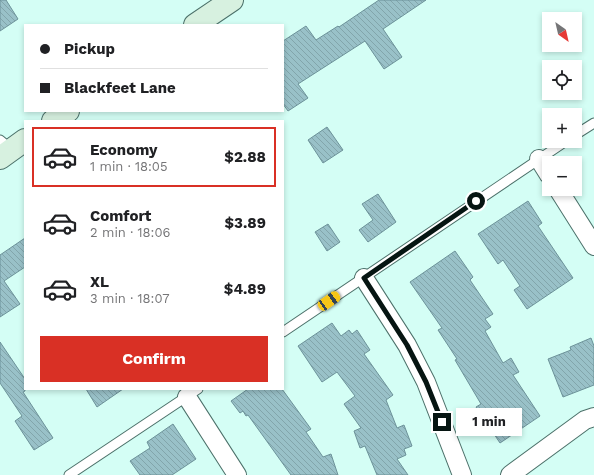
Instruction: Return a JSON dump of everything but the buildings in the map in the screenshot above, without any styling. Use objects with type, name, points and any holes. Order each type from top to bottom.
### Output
[{"type":"main road","points":[[196,24],[232,0]]},
{"type":"street","points":[[539,159],[542,164]]},
{"type":"street","points":[[562,196],[594,246]]},
{"type":"street","points":[[364,278],[407,345],[426,382],[462,475]]},
{"type":"street","points":[[192,393],[237,475]]},
{"type":"street","points":[[510,475],[585,420],[594,418]]},
{"type":"lane","points":[[582,131],[594,123]]},
{"type":"lane","points":[[284,331],[556,148]]},
{"type":"lane","points":[[69,475],[192,393]]},
{"type":"route","points":[[442,422],[426,382],[407,345],[364,278],[476,201]]}]
